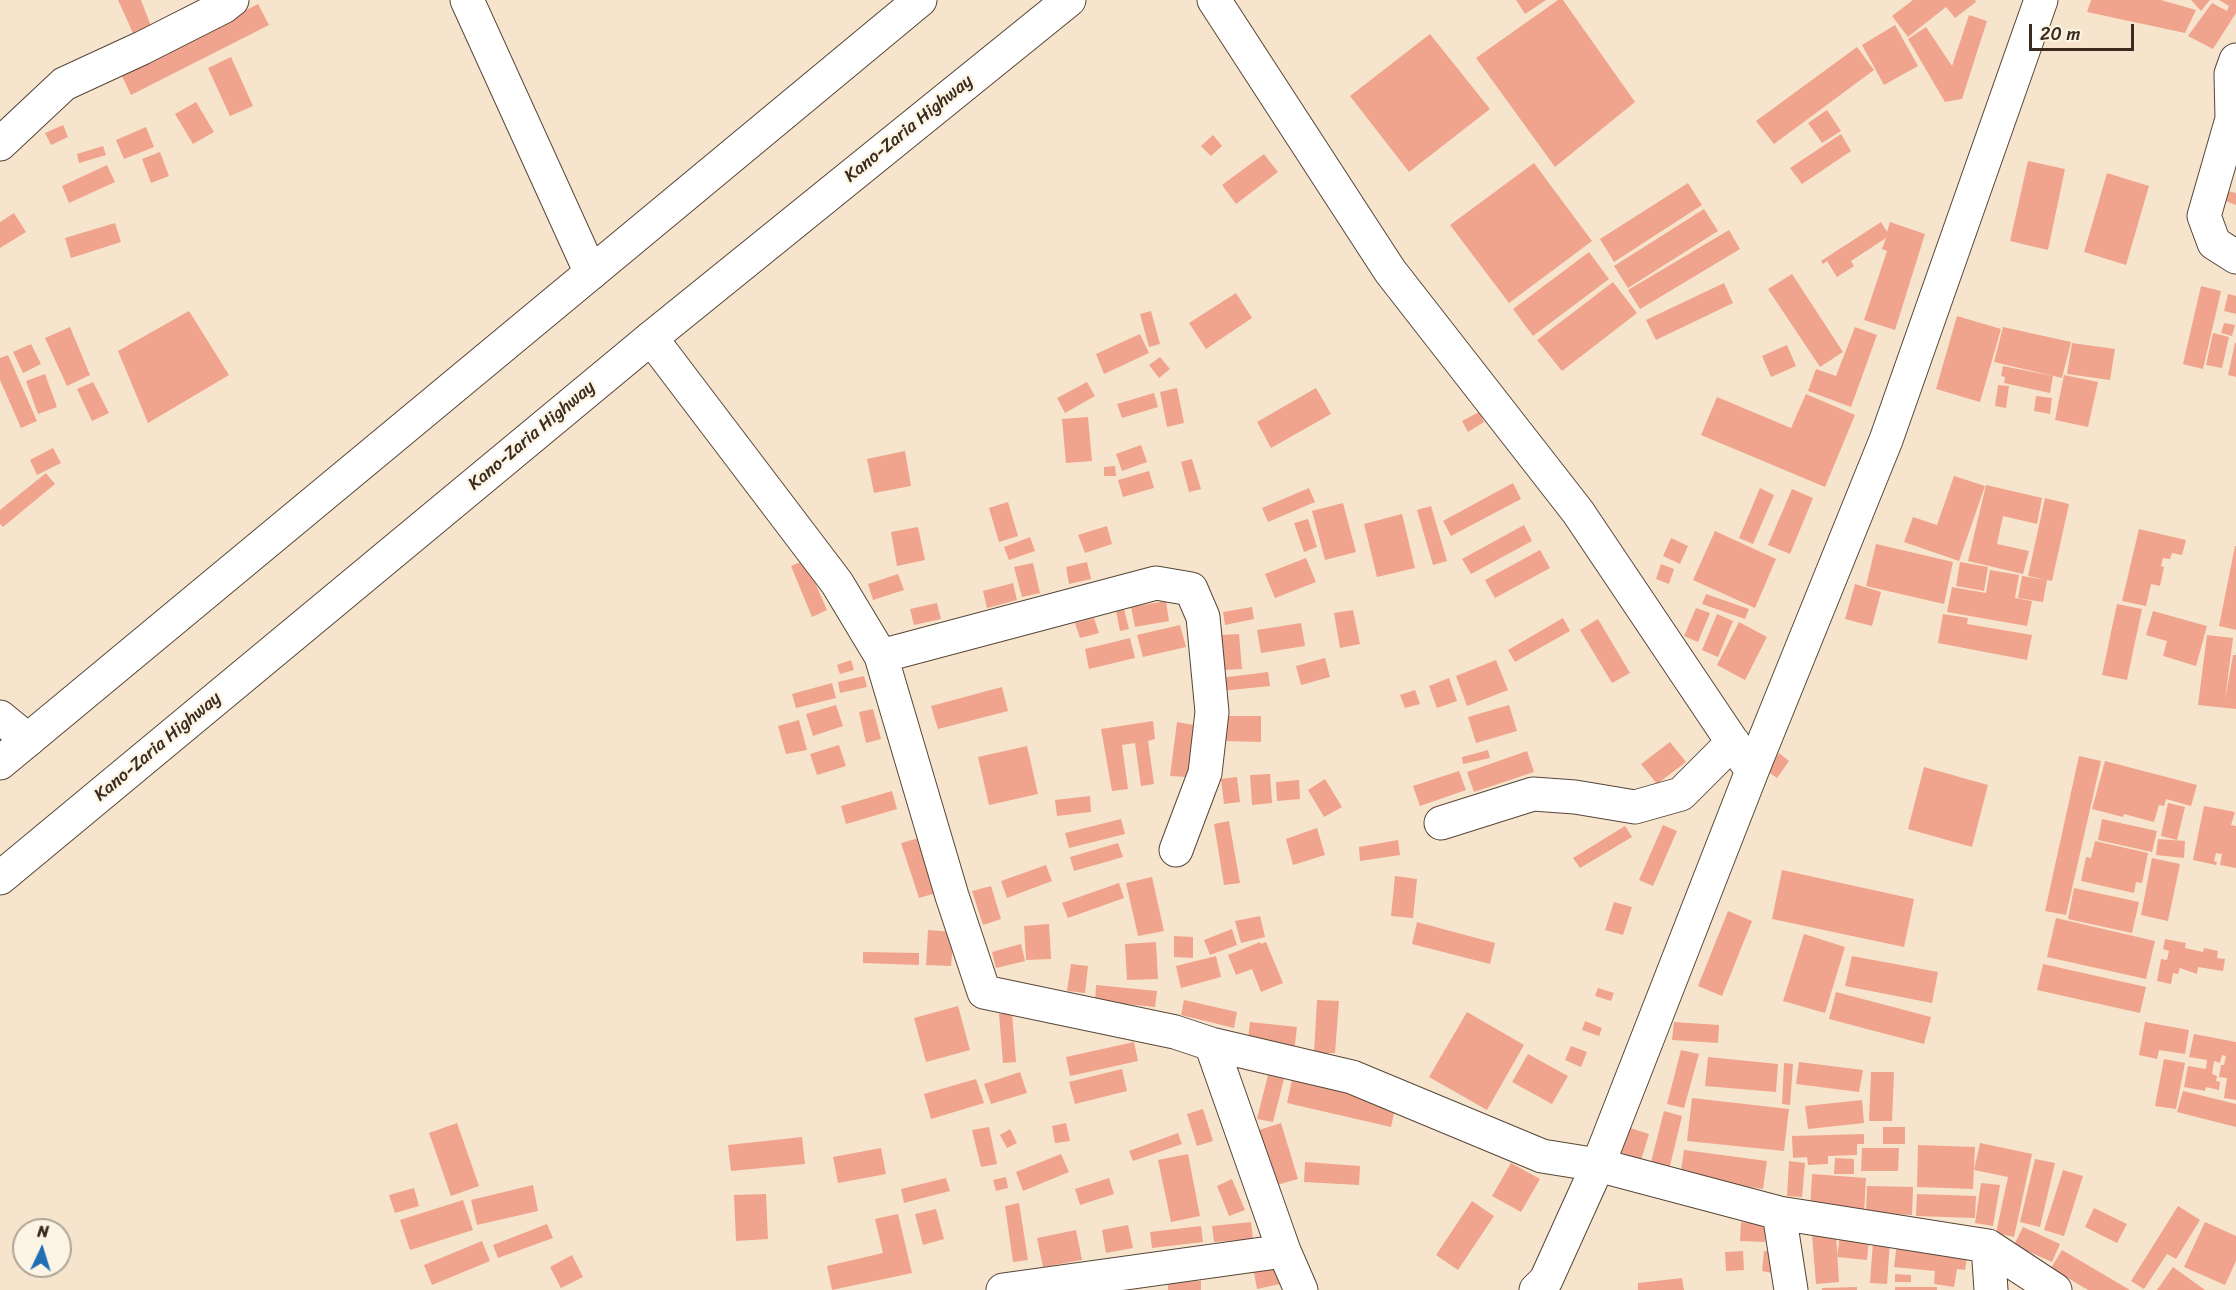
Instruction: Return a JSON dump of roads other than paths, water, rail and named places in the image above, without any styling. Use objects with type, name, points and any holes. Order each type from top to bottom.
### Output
[{"type":"main road","points":[[0,144],[64,84],[142,48],[232,0]]},
{"type":"main road","points":[[467,0],[591,273]]},
{"type":"main road","points":[[0,763],[920,0]]},
{"type":"main road","name":"Kano-Zaria Highway","points":[[0,878],[651,338],[1069,0]]},
{"type":"main road","points":[[1214,0],[1390,271],[1578,512],[1752,771]]},
{"type":"main road","points":[[1544,1287],[1598,1165],[1752,771],[1886,440],[2041,0]]},
{"type":"main road","points":[[2236,60],[2231,75],[2232,119],[2204,216],[2214,243],[2236,257]]},
{"type":"main road","points":[[651,338],[837,583],[881,656],[952,896],[984,992],[1175,1032],[1211,1044],[1352,1077],[1542,1156],[1598,1165],[1779,1213],[1988,1246],[2055,1290]]},
{"type":"main road","points":[[881,656],[1156,583],[1191,590],[1203,617],[1212,712],[1205,773],[1176,850]]},
{"type":"main road","points":[[0,717],[28,740]]},
{"type":"main road","points":[[1441,823],[1533,794],[1575,797],[1635,807],[1681,794],[1733,742]]},
{"type":"main road","points":[[1211,1044],[1284,1251],[1301,1290]]},
{"type":"main road","points":[[1779,1213],[1791,1290]]},
{"type":"main road","points":[[1988,1246],[1991,1290]]},
{"type":"main road","points":[[1003,1290],[1284,1251]]}]
